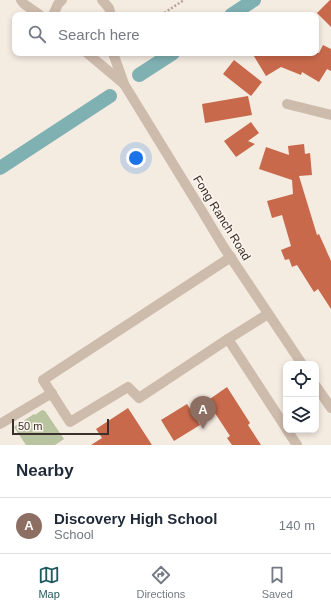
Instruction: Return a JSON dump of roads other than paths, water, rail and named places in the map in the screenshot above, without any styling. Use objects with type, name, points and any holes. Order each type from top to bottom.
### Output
[{"type":"street","points":[[21,0],[36,12]]},
{"type":"street","points":[[54,12],[58,4],[62,0]]},
{"type":"street","points":[[104,1],[110,12]]},
{"type":"street","name":"Fong Ranch Road","points":[[91,56],[124,84]]},
{"type":"street","name":"Fong Ranch Road","points":[[114,56],[124,84],[231,257],[300,361]]},
{"type":"street","points":[[287,104],[331,115]]},
{"type":"street","points":[[231,257],[43,380],[70,422],[128,387],[139,398],[268,314]]},
{"type":"street","points":[[228,339],[283,423]]},
{"type":"street","points":[[319,390],[331,408]]},
{"type":"street","points":[[0,424],[52,393]]},
{"type":"street","points":[[290,433],[297,445]]},
{"type":"waterway","points":[[236,12],[254,0]]},
{"type":"waterway","points":[[139,75],[168,56]]},
{"type":"waterway","points":[[0,168],[110,96]]},
{"type":"place","name":"Discovery High School","points":[[203,429]]}]
